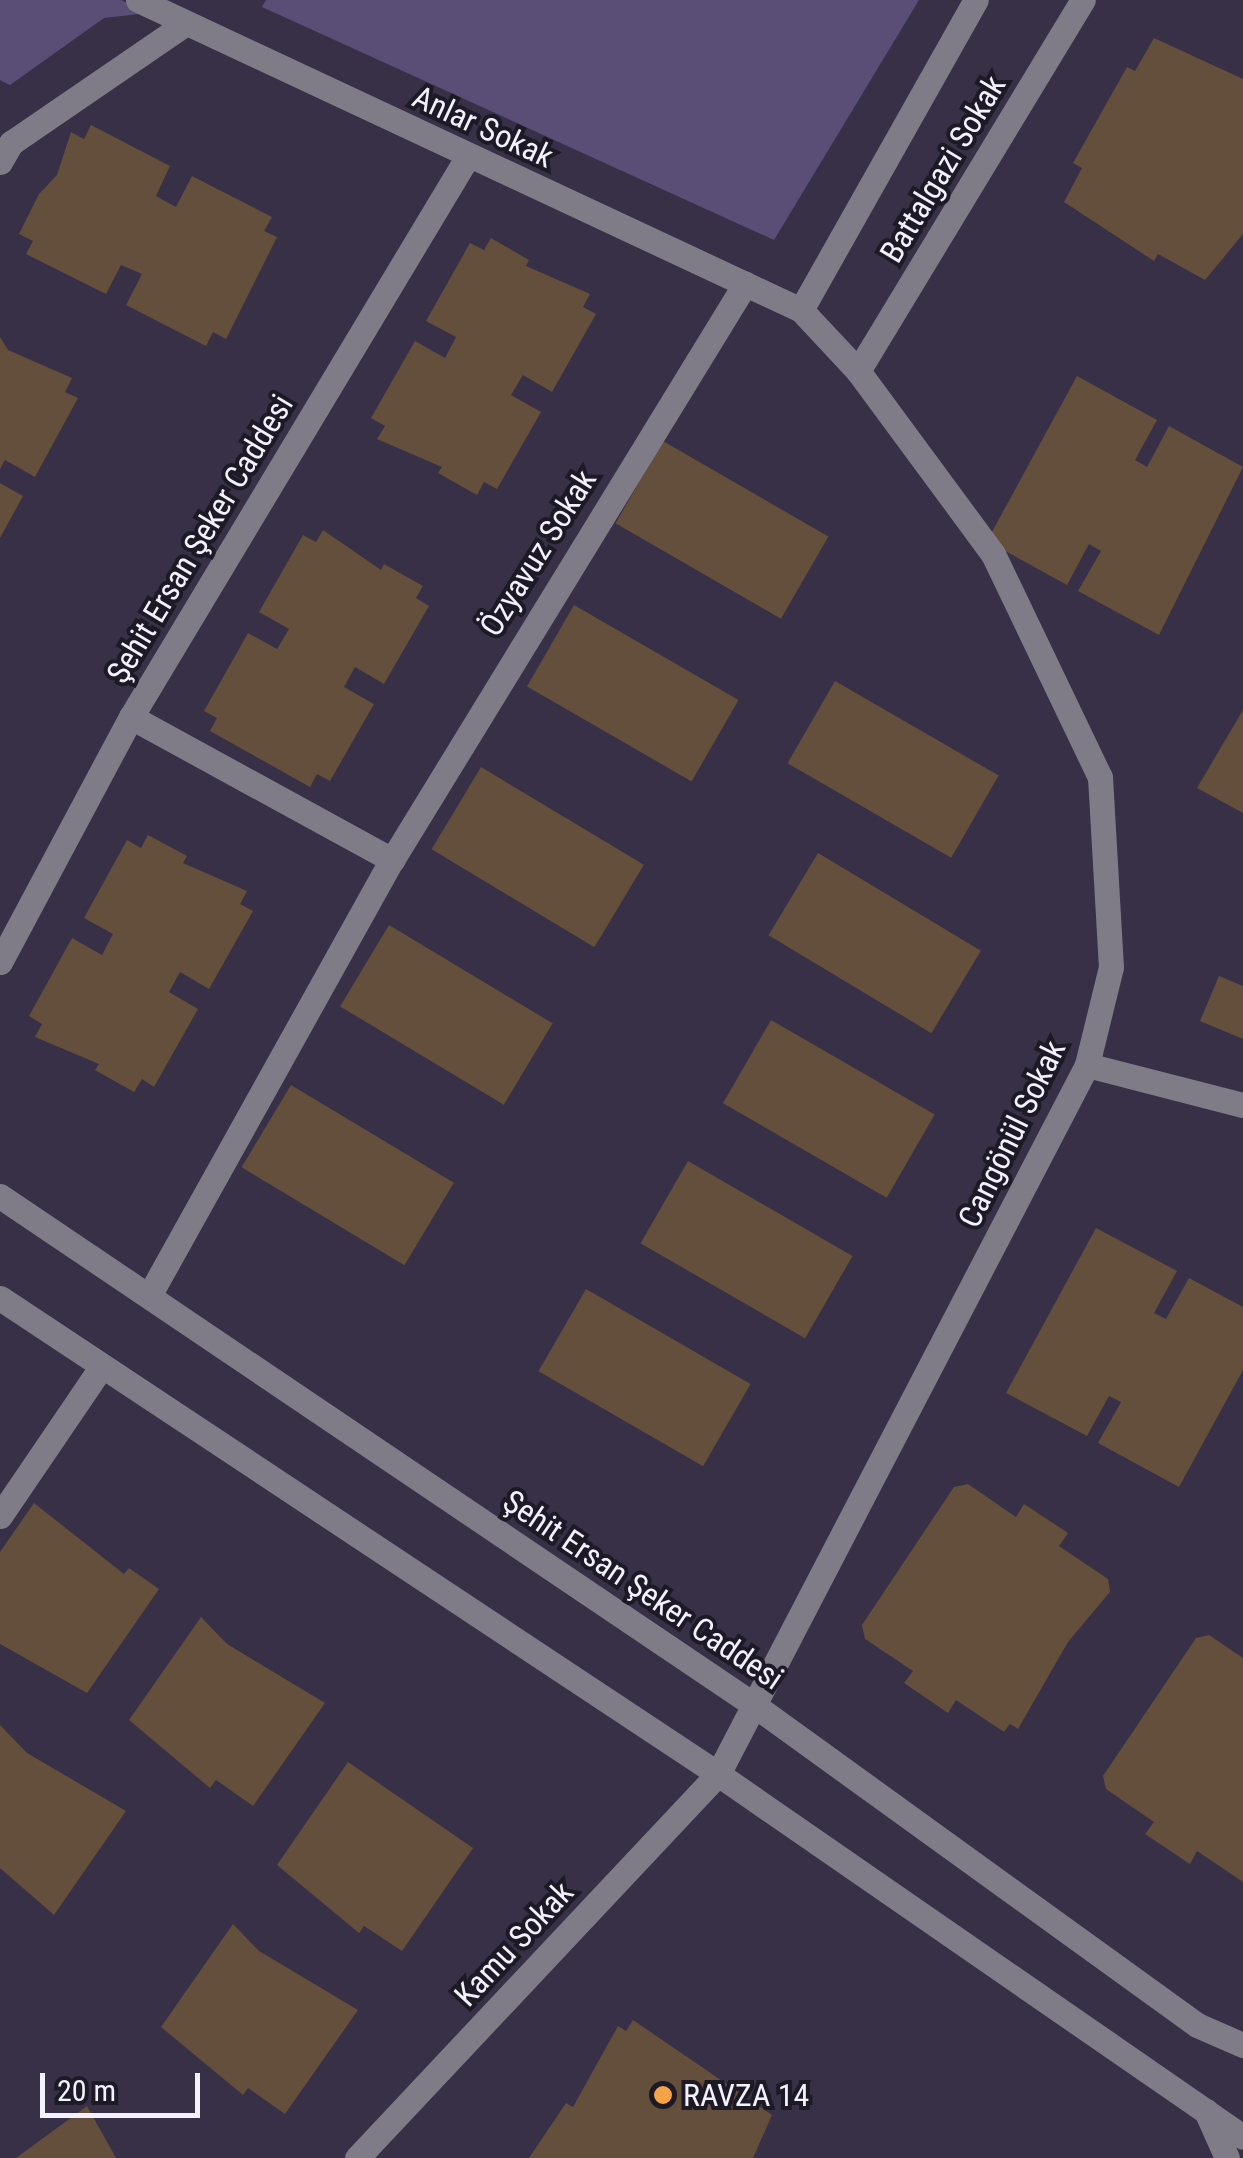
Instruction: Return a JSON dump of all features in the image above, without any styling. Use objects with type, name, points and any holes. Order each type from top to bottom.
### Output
[{"type":"street","name":"Anlar Sokak","points":[[138,0],[801,310]]},
{"type":"street","points":[[801,310],[976,0]]},
{"type":"street","name":"Battalgazi Sokak","points":[[858,371],[1083,0]]},
{"type":"street","points":[[4,148],[185,24]]},
{"type":"street","name":"Şehit Ersan Şeker Caddesi","points":[[0,962],[131,717],[468,156]]},
{"type":"street","name":"Özyavuz Sokak","points":[[150,1294],[392,860],[745,284]]},
{"type":"street","name":"Cangönül Sokak","points":[[718,1774],[1088,1065],[1112,967],[1100,778],[993,554],[858,371],[801,310]]},
{"type":"street","points":[[131,717],[392,860]]},
{"type":"street","points":[[1088,1065],[1243,1105]]},
{"type":"street","name":"Şehit Ersan Şeker Caddesi","points":[[0,1196],[754,1705],[1197,2025],[1243,2045]]},
{"type":"street","points":[[0,1298],[718,1774],[1202,2102],[1243,2137]]},
{"type":"street","points":[[0,1516],[102,1366]]},
{"type":"street","name":"Kamu Sokak","points":[[357,2158],[718,1774]]},
{"type":"street","points":[[1202,2102],[1227,2158]]},
{"type":"shaded area","points":[[0,0],[121,0],[148,13],[104,18],[10,85],[0,80]]},
{"type":"shaded area","points":[[266,0],[919,0],[774,240],[262,7]]},
{"type":"building","points":[[1154,38],[1243,79],[1243,234],[1205,280],[1158,254],[1154,261],[1064,202],[1082,168],[1073,163],[1127,67],[1135,71]]},
{"type":"building","points":[[91,125],[170,166],[156,196],[176,207],[192,176],[272,217],[264,231],[277,237],[226,339],[213,332],[206,346],[126,305],[142,274],[121,265],[106,294],[26,254],[33,241],[19,234],[39,194],[57,175],[71,132],[84,139]]},
{"type":"building","points":[[491,238],[529,260],[526,266],[590,294],[583,307],[596,314],[552,392],[523,375],[511,395],[541,412],[497,489],[484,482],[477,495],[438,473],[442,467],[377,439],[385,426],[371,418],[415,341],[445,358],[456,337],[426,321],[470,243],[484,250]]},
{"type":"building","points":[[0,337],[8,350],[72,378],[65,392],[78,398],[35,477],[5,460],[0,469]]},
{"type":"building","points":[[1077,376],[1157,420],[1135,460],[1147,467],[1169,426],[1243,467],[1159,635],[1078,591],[1101,551],[1089,544],[1067,585],[987,541]]},
{"type":"building","points":[[663,441],[828,536],[781,619],[616,523]]},
{"type":"building","points":[[0,483],[23,496],[0,538]]},
{"type":"building","points":[[323,530],[381,570],[384,564],[423,586],[416,598],[429,606],[384,684],[355,667],[344,687],[374,704],[330,781],[317,774],[310,787],[210,731],[217,718],[204,711],[248,633],[277,649],[289,629],[259,612],[303,535],[316,542]]},
{"type":"building","points":[[574,605],[739,700],[692,781],[527,686]]},
{"type":"building","points":[[835,681],[999,776],[951,858],[788,763]]},
{"type":"building","points":[[1243,710],[1243,813],[1197,788]]},
{"type":"building","points":[[481,767],[644,865],[594,947],[432,849]]},
{"type":"building","points":[[148,835],[187,856],[183,863],[247,891],[240,904],[253,911],[209,989],[180,972],[169,992],[198,1009],[154,1087],[142,1079],[134,1092],[95,1070],[99,1064],[35,1037],[42,1024],[29,1016],[72,938],[102,955],[113,934],[84,918],[127,840],[141,848]]},
{"type":"building","points":[[818,853],[981,951],[931,1033],[769,935]]},
{"type":"building","points":[[389,925],[553,1023],[504,1105],[340,1006]]},
{"type":"building","points":[[1219,976],[1243,986],[1243,1039],[1200,1021]]},
{"type":"building","points":[[771,1020],[935,1114],[887,1198],[723,1103]]},
{"type":"building","points":[[291,1085],[454,1183],[404,1265],[242,1167]]},
{"type":"building","points":[[688,1161],[853,1256],[805,1338],[640,1243]]},
{"type":"building","points":[[1096,1228],[1177,1271],[1154,1313],[1166,1319],[1189,1278],[1243,1307],[1243,1370],[1179,1487],[1098,1443],[1121,1402],[1109,1396],[1087,1436],[1006,1393]]},
{"type":"building","points":[[586,1289],[751,1384],[703,1466],[538,1371]]},
{"type":"building","points":[[968,1484],[1016,1517],[1024,1504],[1068,1533],[1059,1546],[1108,1579],[1110,1592],[1068,1642],[1018,1729],[1010,1724],[1004,1732],[956,1700],[948,1713],[904,1683],[913,1671],[865,1639],[862,1625],[954,1487]]},
{"type":"building","points":[[34,1503],[124,1574],[129,1568],[159,1589],[87,1693],[0,1644],[0,1552]]},
{"type":"building","points":[[201,1617],[227,1644],[325,1703],[253,1806],[216,1780],[210,1788],[129,1720]]},
{"type":"building","points":[[1209,1635],[1243,1658],[1243,1882],[1197,1851],[1190,1864],[1145,1834],[1154,1822],[1106,1789],[1103,1776],[1196,1638]]},
{"type":"building","points":[[0,1725],[27,1753],[126,1811],[54,1915],[0,1868]]},
{"type":"building","points":[[348,1762],[473,1848],[402,1951],[364,1926],[359,1933],[277,1865]]},
{"type":"building","points":[[233,1924],[259,1951],[358,2010],[285,2114],[248,2088],[243,2095],[161,2027]]},
{"type":"building","name":"RAVZA 14","points":[[633,2020],[772,2115],[753,2158],[529,2158],[566,2103],[573,2107],[618,2026],[626,2031]]},
{"type":"building","points":[[87,2106],[116,2158],[16,2158]]},
{"type":"place","name":"RAVZA 14","points":[[663,2095]]}]
